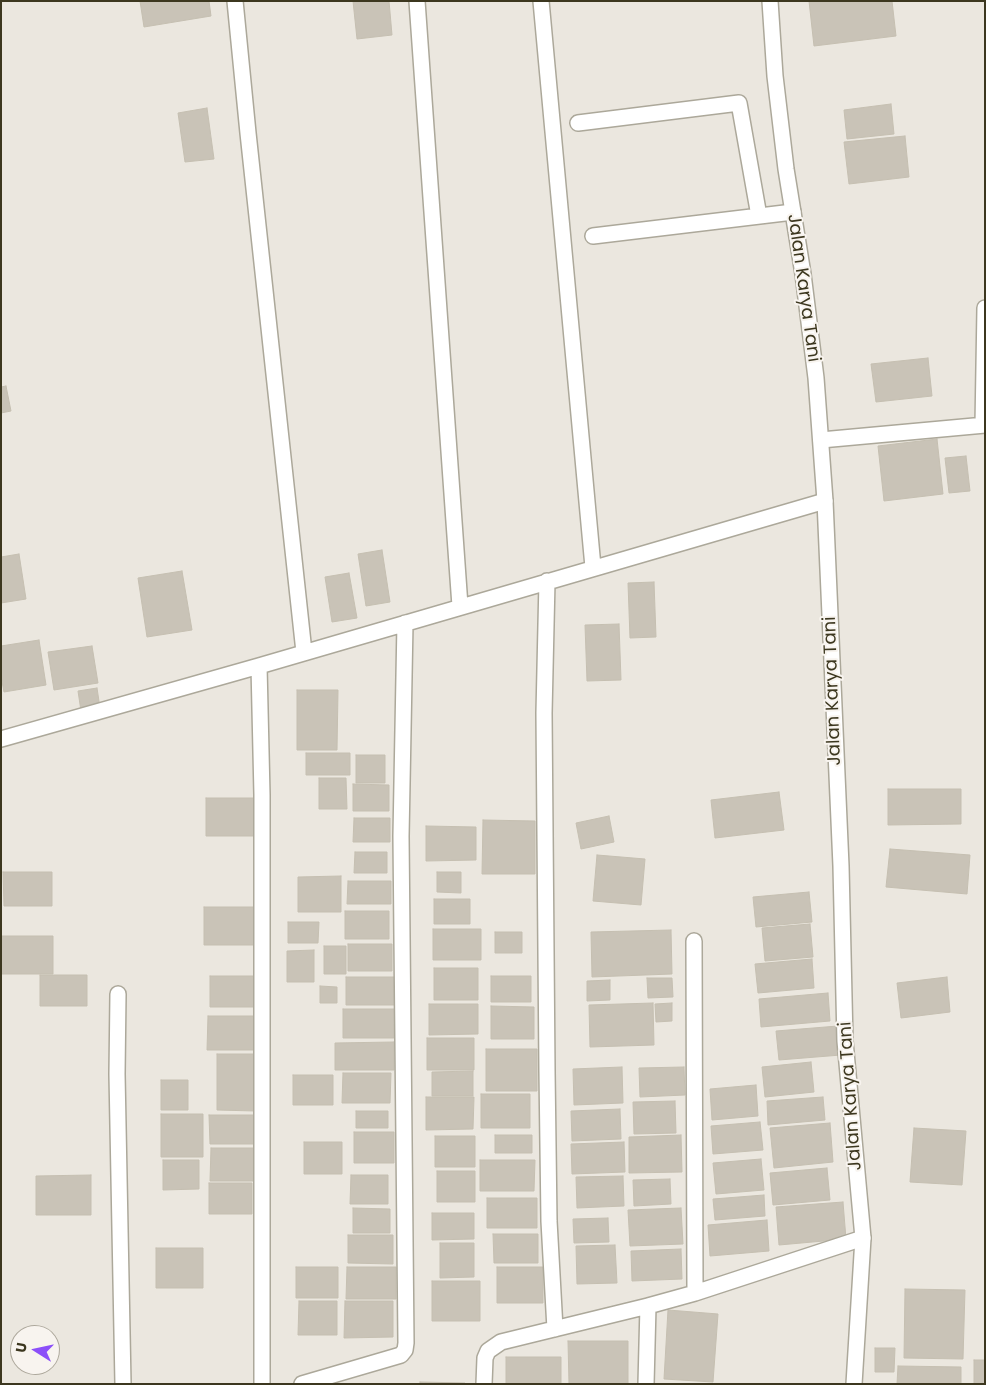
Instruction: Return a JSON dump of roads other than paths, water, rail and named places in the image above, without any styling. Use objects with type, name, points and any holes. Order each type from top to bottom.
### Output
[{"type":"street","points":[[235,1],[304,652]]},
{"type":"street","points":[[417,1],[460,606]]},
{"type":"street","points":[[541,1],[592,567]]},
{"type":"street","name":"Jalan Karya Tani","points":[[770,1],[775,76],[815,368],[825,501],[841,866],[845,1041],[863,1238],[854,1384]]},
{"type":"street","points":[[578,123],[739,103],[759,216]]},
{"type":"street","points":[[593,236],[793,212]]},
{"type":"street","points":[[821,440],[984,425],[985,308]]},
{"type":"street","points":[[1,739],[825,501]]},
{"type":"street","points":[[547,581],[544,713],[546,1071],[549,1221],[555,1329]]},
{"type":"street","points":[[302,1384],[401,1355],[405,1350],[406,1343],[402,846],[405,623]]},
{"type":"street","points":[[259,666],[262,795],[262,1384]]},
{"type":"street","points":[[694,941],[695,1293]]},
{"type":"street","points":[[118,994],[117,1084],[123,1384]]},
{"type":"street","points":[[484,1384],[485,1358],[488,1351],[501,1342],[695,1293],[863,1238]]},
{"type":"street","points":[[646,1384],[648,1306]]}]
